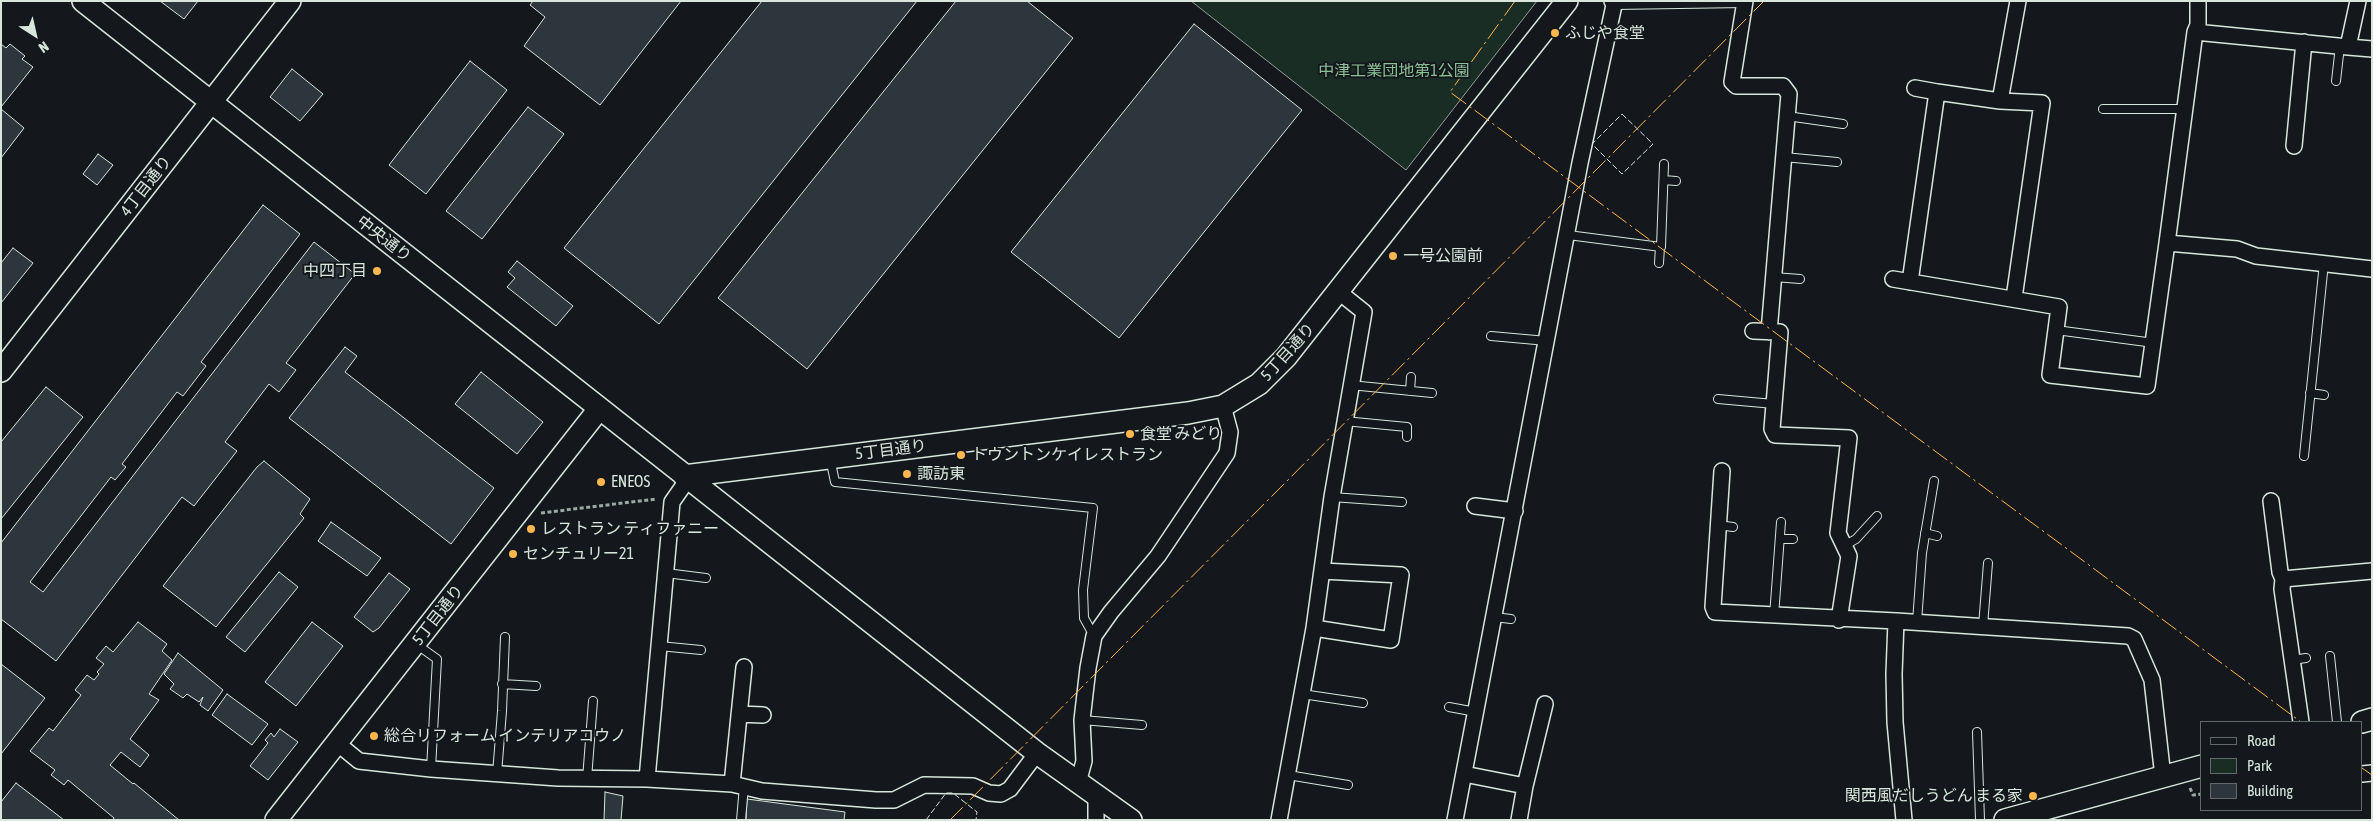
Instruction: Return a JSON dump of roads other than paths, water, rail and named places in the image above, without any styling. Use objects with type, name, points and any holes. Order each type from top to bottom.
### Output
[{"type":"street","name":"中央通り","points":[[83,1],[1037,753],[1131,820]]},
{"type":"street","name":"4丁目通り","points":[[1,372],[290,1]]},
{"type":"street","name":"5丁目通り","points":[[686,478],[1188,413],[1223,406],[1259,384],[1286,357],[1566,1]]},
{"type":"street","points":[[2000,101],[2018,1]]},
{"type":"street","points":[[1893,278],[2059,307],[2050,375],[2147,386],[2195,32],[2198,25],[2198,1]]},
{"type":"street","points":[[2344,46],[2358,1]]},
{"type":"street","points":[[1745,2],[1732,82],[1736,86],[1783,86],[1789,94],[1769,332]]},
{"type":"street","points":[[1455,820],[1494,617],[1507,565],[1515,511],[1518,459],[1528,404],[1547,341],[1580,163],[1613,3]]},
{"type":"street","points":[[2195,32],[2372,49]]},
{"type":"street","points":[[2290,138],[2304,42]]},
{"type":"street","points":[[1915,88],[2000,101],[2050,103],[2014,298]]},
{"type":"street","points":[[1910,282],[1937,92]]},
{"type":"street","points":[[2167,243],[2237,249],[2256,256],[2372,269]]},
{"type":"street","points":[[1279,820],[1314,628],[1344,421],[1364,312],[1339,292]]},
{"type":"street","points":[[1753,331],[1780,332],[1772,429],[1774,435],[1849,438],[1838,533],[1849,556],[1839,620]]},
{"type":"street","points":[[1078,783],[1084,761],[1082,720],[1094,636],[1111,612],[1158,556],[1227,453],[1230,432],[1223,406]]},
{"type":"street","name":"5丁目通り","points":[[276,820],[600,409]]},
{"type":"street","points":[[1723,471],[1726,526],[1713,607],[1715,612],[1839,620],[1917,622],[2128,636],[2134,639],[2152,680],[2163,777]]},
{"type":"street","points":[[647,779],[672,502],[686,478]]},
{"type":"street","points":[[2271,501],[2280,572],[2283,579],[2282,589],[2299,659],[2301,721]]},
{"type":"street","points":[[1475,506],[1515,511]]},
{"type":"street","points":[[1314,628],[1391,640],[1401,575],[1322,571]]},
{"type":"street","points":[[2283,579],[2372,571]]},
{"type":"street","points":[[1896,621],[1895,722],[1904,820]]},
{"type":"street","points":[[738,785],[739,714],[744,667]]},
{"type":"street","points":[[1518,820],[1525,786],[1548,721],[1545,704]]},
{"type":"street","points":[[739,714],[763,715]]},
{"type":"street","points":[[337,743],[359,761],[431,769],[587,779],[647,779],[738,785],[762,791],[876,800],[894,800],[924,786],[973,786],[989,793],[1001,794],[1010,789],[1037,753]]},
{"type":"street","points":[[2005,820],[2200,767]]},
{"type":"street","points":[[1464,774],[1525,786]]},
{"type":"street","points":[[1096,796],[1096,820]]},
{"type":"lane","points":[[1613,3],[1745,2]]},
{"type":"lane","points":[[2336,81],[2344,46]]},
{"type":"lane","points":[[2103,109],[2185,109]]},
{"type":"lane","points":[[1787,116],[1843,124]]},
{"type":"lane","points":[[1784,156],[1837,162]]},
{"type":"lane","points":[[1659,263],[1660,247],[1663,240],[1664,164]]},
{"type":"lane","points":[[1664,180],[1676,180]]},
{"type":"lane","points":[[1568,235],[1660,247]]},
{"type":"lane","points":[[2304,456],[2324,264]]},
{"type":"lane","points":[[1774,277],[1800,279]]},
{"type":"lane","points":[[2056,330],[2154,343]]},
{"type":"lane","points":[[1491,336],[1547,341]]},
{"type":"lane","points":[[1410,391],[1411,377]]},
{"type":"lane","points":[[1350,385],[1432,393]]},
{"type":"lane","points":[[2310,393],[2324,394]]},
{"type":"lane","points":[[1718,399],[1774,404]]},
{"type":"lane","points":[[1344,421],[1407,426],[1407,437]]},
{"type":"lane","points":[[830,458],[835,482],[1093,508],[1083,590],[1084,618],[1094,636]]},
{"type":"lane","points":[[1917,622],[1925,533],[1934,481]]},
{"type":"lane","points":[[1332,497],[1402,502]]},
{"type":"lane","points":[[1844,546],[1856,539],[1877,516]]},
{"type":"lane","points":[[1774,616],[1781,522]]},
{"type":"lane","points":[[1925,533],[1937,536]]},
{"type":"lane","points":[[1780,540],[1793,539]]},
{"type":"lane","points":[[1983,626],[1988,563]]},
{"type":"lane","points":[[666,573],[706,578]]},
{"type":"lane","points":[[1494,617],[1511,619]]},
{"type":"lane","points":[[497,774],[504,638]]},
{"type":"lane","points":[[415,644],[437,659],[431,769]]},
{"type":"lane","points":[[660,646],[701,650]]},
{"type":"lane","points":[[2330,656],[2337,721]]},
{"type":"lane","points":[[502,684],[536,686]]},
{"type":"lane","points":[[1302,694],[1363,703]]},
{"type":"lane","points":[[587,779],[594,701]]},
{"type":"lane","points":[[1449,708],[1476,712]]},
{"type":"lane","points":[[1082,720],[1142,725]]},
{"type":"lane","points":[[1977,732],[1980,820]]},
{"type":"lane","points":[[1288,775],[1348,785]]},
{"type":"lane","points":[[738,785],[741,820]]},
{"type":"place","name":"ふじや食堂","points":[[1555,33]]},
{"type":"place","name":"一号公園前","points":[[1393,256]]},
{"type":"place","name":"中四丁目","points":[[377,271]]},
{"type":"place","name":"食堂 みどり","points":[[1130,434]]},
{"type":"place","name":"トウントンケイレストラン","points":[[961,455]]},
{"type":"place","name":"諏訪東","points":[[907,474]]},
{"type":"place","name":"ENEOS","points":[[601,482]]},
{"type":"place","name":"レストラン ティファニー","points":[[531,529]]},
{"type":"place","name":"センチュリー21","points":[[513,554]]},
{"type":"place","name":"総合リフォーム インテリアコウノ","points":[[374,736]]},
{"type":"place","name":"関西風だしうどん まる家","points":[[2033,796]]},
{"type":"park label","name":"中津工業団地第1公園","points":[[1394,71]]}]
